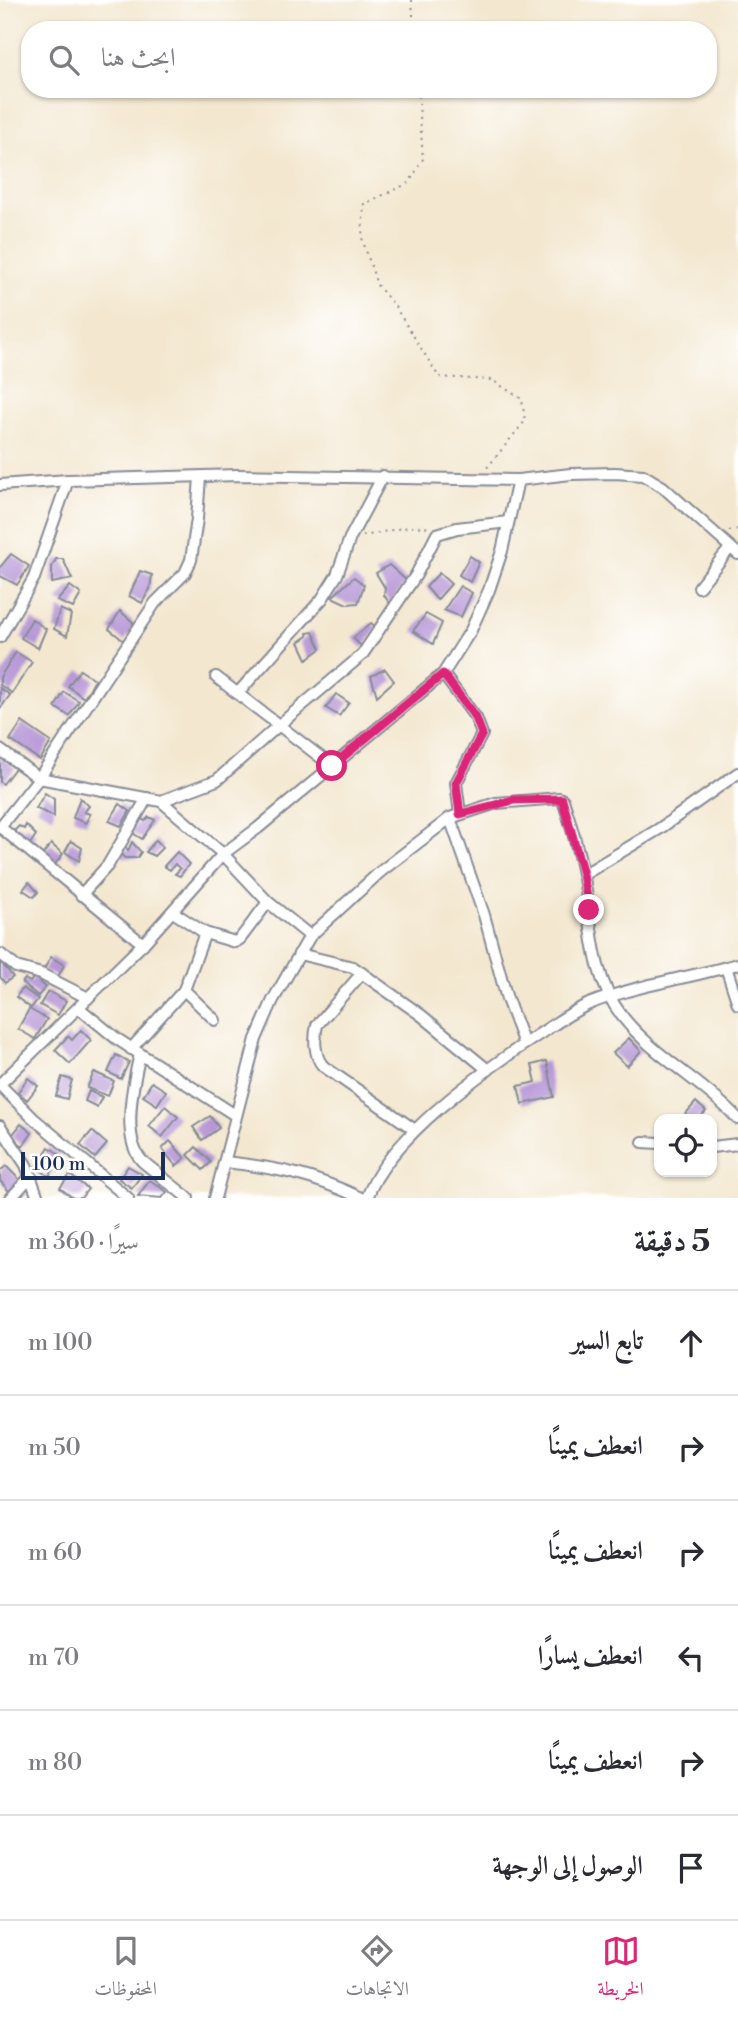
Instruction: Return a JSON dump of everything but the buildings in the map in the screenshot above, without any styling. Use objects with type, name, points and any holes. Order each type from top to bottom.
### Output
[{"type":"street","points":[[0,485],[68,480],[200,477],[383,476],[518,480],[571,474],[643,475],[663,487],[734,551],[699,587]]},
{"type":"street","points":[[238,693],[322,599],[337,575],[351,538],[383,476]]},
{"type":"street","points":[[142,944],[0,827],[39,778],[155,603],[187,569],[197,519],[200,477]]},
{"type":"street","points":[[0,637],[34,578],[68,480]]},
{"type":"street","points":[[128,1198],[33,1118],[0,1084],[142,944],[223,854],[443,674],[459,652],[481,609],[497,568],[518,480]]},
{"type":"street","points":[[161,801],[217,780],[362,655],[411,582],[428,554],[434,537],[440,531],[508,522]]},
{"type":"street","points":[[443,674],[476,718],[482,734],[456,783],[455,816],[507,999],[524,1044]]},
{"type":"street","points":[[216,677],[332,766]]},
{"type":"street","points":[[0,750],[39,778],[161,801],[223,854],[268,902],[310,936]]},
{"type":"street","points":[[583,874],[659,829],[738,773]]},
{"type":"street","points":[[81,895],[108,865],[148,798]]},
{"type":"street","points":[[215,1198],[256,1039],[273,1000],[310,936],[380,872],[455,816],[514,800],[561,798],[583,874],[594,954],[610,997],[622,1015],[652,1048],[738,1119]]},
{"type":"street","points":[[173,912],[205,933],[237,942],[268,902]]},
{"type":"street","points":[[188,1198],[136,1154],[130,1126],[135,1052],[184,990],[205,933]]},
{"type":"street","points":[[0,954],[16,967],[41,974],[88,998]]},
{"type":"street","points":[[299,954],[346,964],[362,973],[488,1070]]},
{"type":"street","points":[[366,1198],[381,1170],[415,1130],[488,1070],[576,1011],[610,997],[738,964]]},
{"type":"street","points":[[726,967],[738,1004]]},
{"type":"street","points":[[362,973],[317,1025],[315,1035],[318,1060],[415,1130]]},
{"type":"street","points":[[184,990],[215,1020]]},
{"type":"street","points":[[79,1008],[135,1052],[235,1115]]},
{"type":"street","points":[[0,1126],[26,1165],[38,1198]]},
{"type":"street","points":[[643,1142],[654,1143]]},
{"type":"street","points":[[717,1146],[738,1144]]},
{"type":"street","points":[[225,1162],[304,1174],[361,1198]]},
{"type":"street","points":[[11,1198],[31,1176]]},
{"type":"path","points":[[412,0],[413,21]]},
{"type":"path","points":[[419,98],[423,159],[409,183],[364,204],[362,238],[377,285],[394,305],[439,377],[492,380],[522,399],[525,421],[479,478]]},
{"type":"path","points":[[351,538],[412,526],[440,531]]},
{"type":"route","points":[[332,766],[443,674],[476,718],[482,734],[456,783],[460,814],[514,800],[562,799],[583,874],[589,910]]}]
